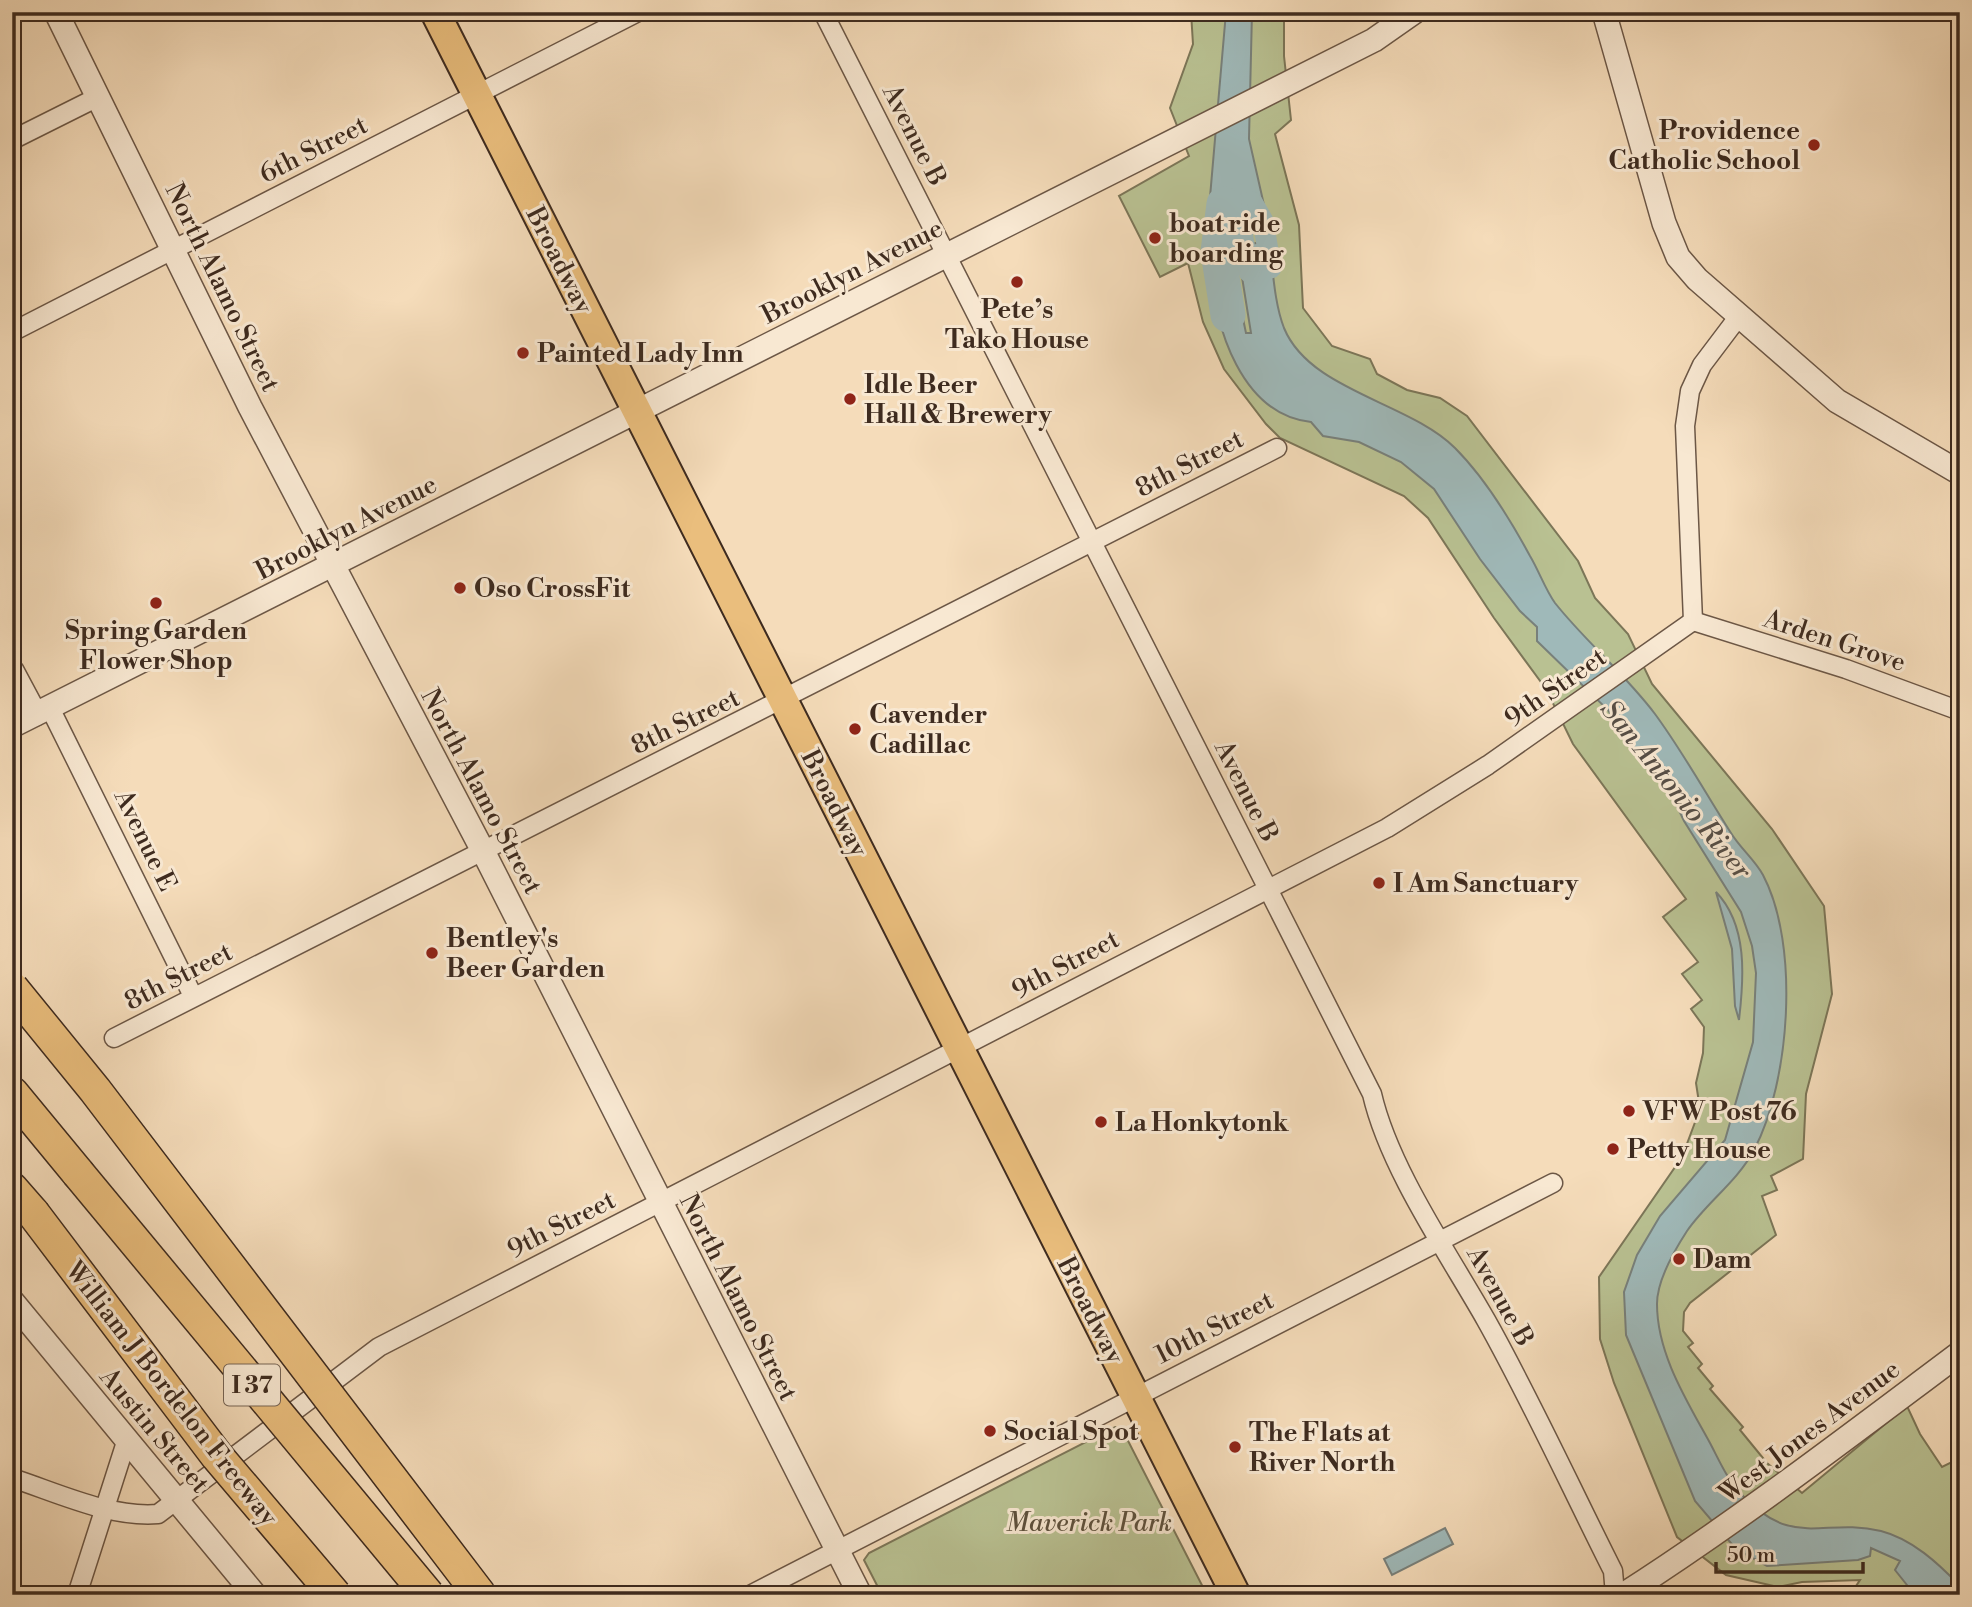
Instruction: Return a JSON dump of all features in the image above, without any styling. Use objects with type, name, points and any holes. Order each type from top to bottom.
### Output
[{"type":"highway","points":[[12,988],[95,1090],[480,1595]]},
{"type":"highway","name":"I 37","points":[[12,1093],[429,1595]]},
{"type":"highway","name":"William J Bordelon Freeway","points":[[12,1189],[217,1456],[335,1595]]},
{"type":"main road","name":"Broadway","points":[[435,12],[1236,1595]]},
{"type":"street","name":"North Alamo Street","points":[[56,12],[332,565],[483,851],[860,1595]]},
{"type":"street","name":"6th Street","points":[[12,332],[638,12]]},
{"type":"street","name":"Avenue B","points":[[823,12],[1372,1094],[1381,1126],[1438,1241],[1452,1259],[1488,1323],[1606,1559],[1612,1572],[1615,1595]]},
{"type":"street","name":"Brooklyn Avenue","points":[[12,726],[1374,40],[1414,12]]},
{"type":"street","points":[[1604,12],[1664,223],[1678,257],[1697,279],[1837,401],[1960,473]]},
{"type":"street","points":[[12,140],[98,97]]},
{"type":"street","points":[[1693,621],[1685,426],[1690,390],[1702,365],[1739,316]]},
{"type":"street","name":"8th Street","points":[[114,1038],[1278,448]]},
{"type":"street","name":"9th Street","points":[[12,1478],[105,1508],[138,1516],[158,1514],[178,1502],[379,1347],[1430,804],[1693,621]]},
{"type":"street","name":"Arden Grove","points":[[1693,621],[1846,670],[1960,711]]},
{"type":"street","name":"Avenue E","points":[[12,671],[43,711],[193,996]]},
{"type":"street","name":"10th Street","points":[[750,1595],[837,1548],[1553,1183]]},
{"type":"street","name":"Austin Street","points":[[12,1301],[255,1595]]},
{"type":"street","name":"West Jones Avenue","points":[[1623,1595],[1690,1552],[1780,1488],[1960,1353]]},
{"type":"street","points":[[77,1595],[127,1439]]},
{"type":"green space","points":[[1191,12],[1284,12],[1284,56],[1291,120],[1275,134],[1299,225],[1303,308],[1332,346],[1370,359],[1377,374],[1407,390],[1440,398],[1467,416],[1578,561],[1595,598],[1628,634],[1652,684],[1772,829],[1824,906],[1832,994],[1806,1094],[1803,1159],[1771,1176],[1777,1190],[1762,1196],[1776,1235],[1690,1303],[1684,1312],[1683,1331],[1693,1343],[1688,1347],[1702,1364],[1698,1368],[1713,1386],[1710,1389],[1743,1427],[1740,1430],[1767,1463],[1802,1493],[1907,1406],[1920,1434],[1942,1467],[1960,1458],[1960,1595],[1850,1595],[1860,1580],[1802,1582],[1778,1587],[1726,1575],[1677,1537],[1614,1383],[1600,1339],[1599,1277],[1682,1157],[1700,1109],[1696,1083],[1703,1053],[1704,1027],[1691,1009],[1702,1000],[1682,974],[1698,962],[1663,917],[1686,899],[1573,744],[1546,689],[1494,618],[1428,518],[1404,496],[1280,438],[1224,369],[1203,322],[1188,263],[1160,277],[1119,196],[1189,156],[1170,108],[1193,44]]},
{"type":"green space","name":"Maverick Park","points":[[1115,1427],[1123,1431],[1207,1595],[882,1595],[864,1560],[869,1553]]},
{"type":"water","points":[[1226,12],[1252,12],[1249,139],[1269,227],[1230,236],[1229,250],[1205,255]]},
{"type":"water","points":[[1269,241],[1281,318],[1297,349],[1315,367],[1337,382],[1436,432],[1466,460],[1505,513],[1555,603],[1631,685],[1665,728],[1735,838],[1760,870],[1775,904],[1786,975],[1786,1013],[1776,1088],[1766,1122],[1747,1161],[1682,1239],[1667,1266],[1658,1295],[1658,1323],[1662,1341],[1683,1394],[1728,1477],[1742,1495],[1761,1512],[1794,1527],[1861,1528],[1892,1535],[1914,1546],[1934,1561],[1960,1586],[1960,1595],[1915,1595],[1895,1570],[1900,1561],[1871,1548],[1870,1556],[1858,1560],[1767,1566],[1736,1549],[1695,1501],[1626,1335],[1624,1292],[1637,1255],[1660,1216],[1725,1140],[1753,1042],[1756,973],[1752,946],[1741,912],[1684,821],[1669,789],[1628,744],[1608,710],[1537,641],[1537,627],[1520,611],[1480,559],[1434,489],[1401,462],[1359,442],[1323,436],[1311,422],[1287,416],[1267,403],[1250,386],[1226,341],[1218,316],[1211,268],[1232,266],[1246,333],[1251,333],[1237,246]]},
{"type":"water","points":[[1716,892],[1734,920],[1739,936],[1742,987],[1739,1020],[1735,1006],[1732,949]]},
{"type":"water","points":[[1445,1528],[1453,1544],[1392,1575],[1384,1559]]},
{"type":"waterway","points":[[1252,202],[1263,221],[1271,268]]},
{"type":"waterway","name":"San Antonio River","points":[[1224,204],[1218,252],[1228,315]]},
{"type":"waterway","points":[[1237,204],[1249,272]]},
{"type":"place","name":"Providence Catholic School","points":[[1814,145]]},
{"type":"place","name":"boat ride boarding","points":[[1155,238]]},
{"type":"place","name":"Pete’s Tako House","points":[[1017,282]]},
{"type":"place","name":"Painted Lady Inn","points":[[523,353]]},
{"type":"place","name":"Idle Beer Hall & Brewery","points":[[850,399]]},
{"type":"place","name":"Oso CrossFit","points":[[460,588]]},
{"type":"place","name":"Spring Garden Flower Shop","points":[[156,603]]},
{"type":"place","name":"Cavender Cadillac","points":[[855,729]]},
{"type":"place","name":"I Am Sanctuary","points":[[1379,883]]},
{"type":"place","name":"Bentley's Beer Garden","points":[[432,953]]},
{"type":"place","name":"VFW Post 76","points":[[1629,1111]]},
{"type":"place","name":"La Honkytonk","points":[[1101,1122]]},
{"type":"place","name":"Petty House","points":[[1613,1149]]},
{"type":"place","name":"Dam","points":[[1679,1259]]},
{"type":"place","name":"Social Spot","points":[[990,1431]]},
{"type":"place","name":"The Flats at River North","points":[[1235,1447]]}]
